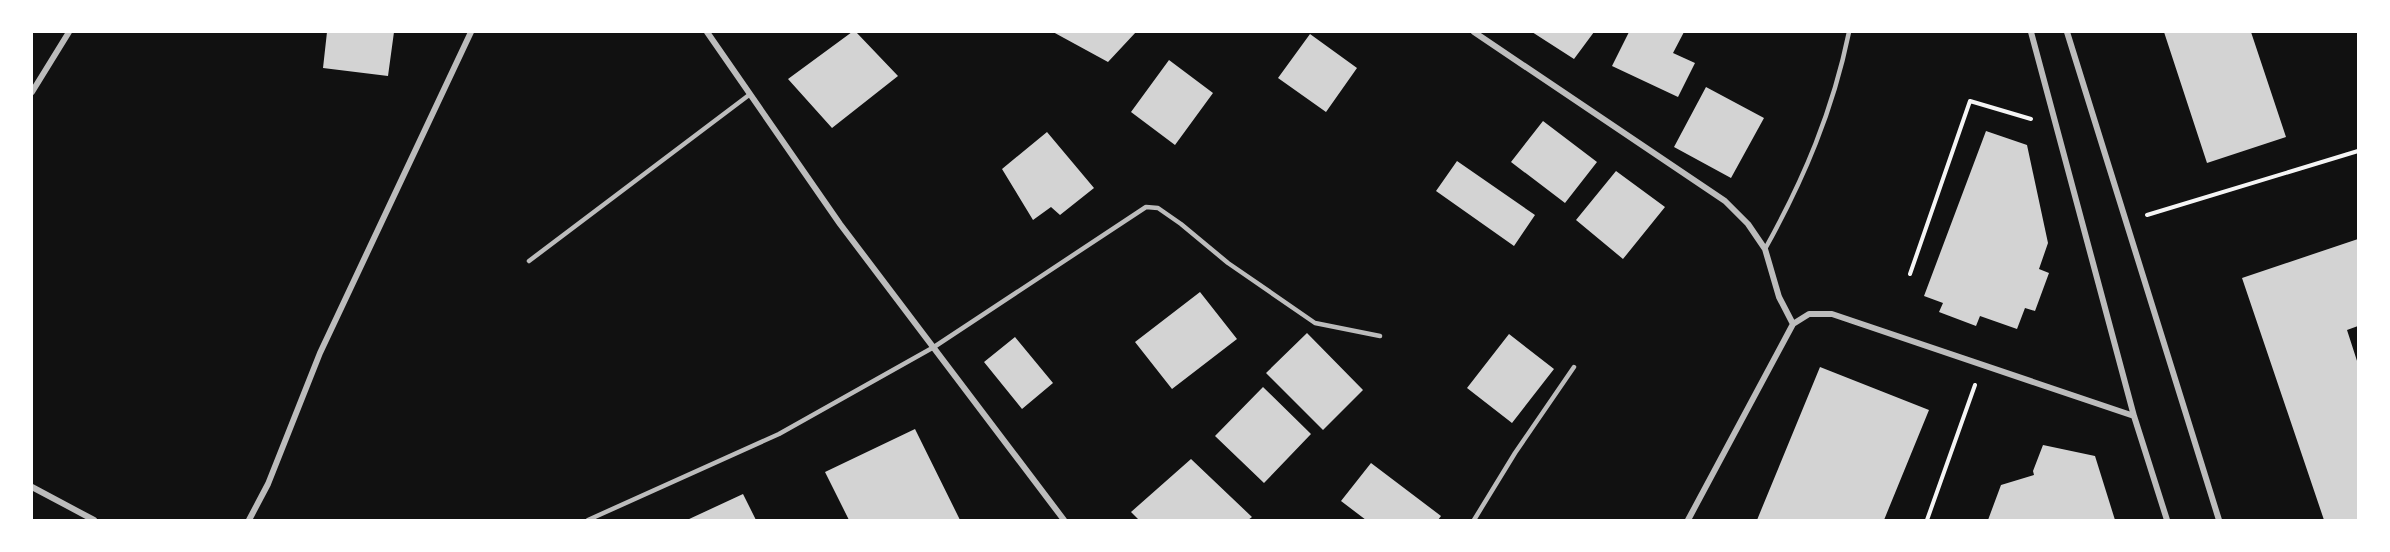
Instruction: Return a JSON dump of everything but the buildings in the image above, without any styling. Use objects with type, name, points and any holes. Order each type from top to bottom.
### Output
[{"type":"street","points":[[32,92],[69,32]]},
{"type":"street","points":[[249,520],[268,484],[320,353],[471,32]]},
{"type":"street","points":[[707,32],[840,224],[1064,520]]},
{"type":"street","points":[[1474,32],[1725,201],[1748,224],[1766,249],[1779,297],[1793,324]]},
{"type":"street","points":[[2031,32],[2134,416],[2167,520]]},
{"type":"street","points":[[2067,32],[2219,520]]},
{"type":"street","points":[[1688,520],[1793,324],[1809,314],[1832,314],[2134,416]]},
{"type":"street","points":[[32,487],[94,520]]},
{"type":"lane","points":[[1766,249],[1809,165],[1832,105],[1849,32]]},
{"type":"lane","points":[[529,261],[749,95]]},
{"type":"lane","points":[[588,520],[779,434],[934,347],[1146,207],[1158,208],[1228,263],[1315,323],[1380,336]]},
{"type":"lane","points":[[1474,520],[1515,453],[1574,367]]},
{"type":"path","points":[[1910,274],[1970,101],[2055,126]]},
{"type":"path","points":[[2126,221],[2358,151]]},
{"type":"path","points":[[1928,520],[1982,364]]}]
